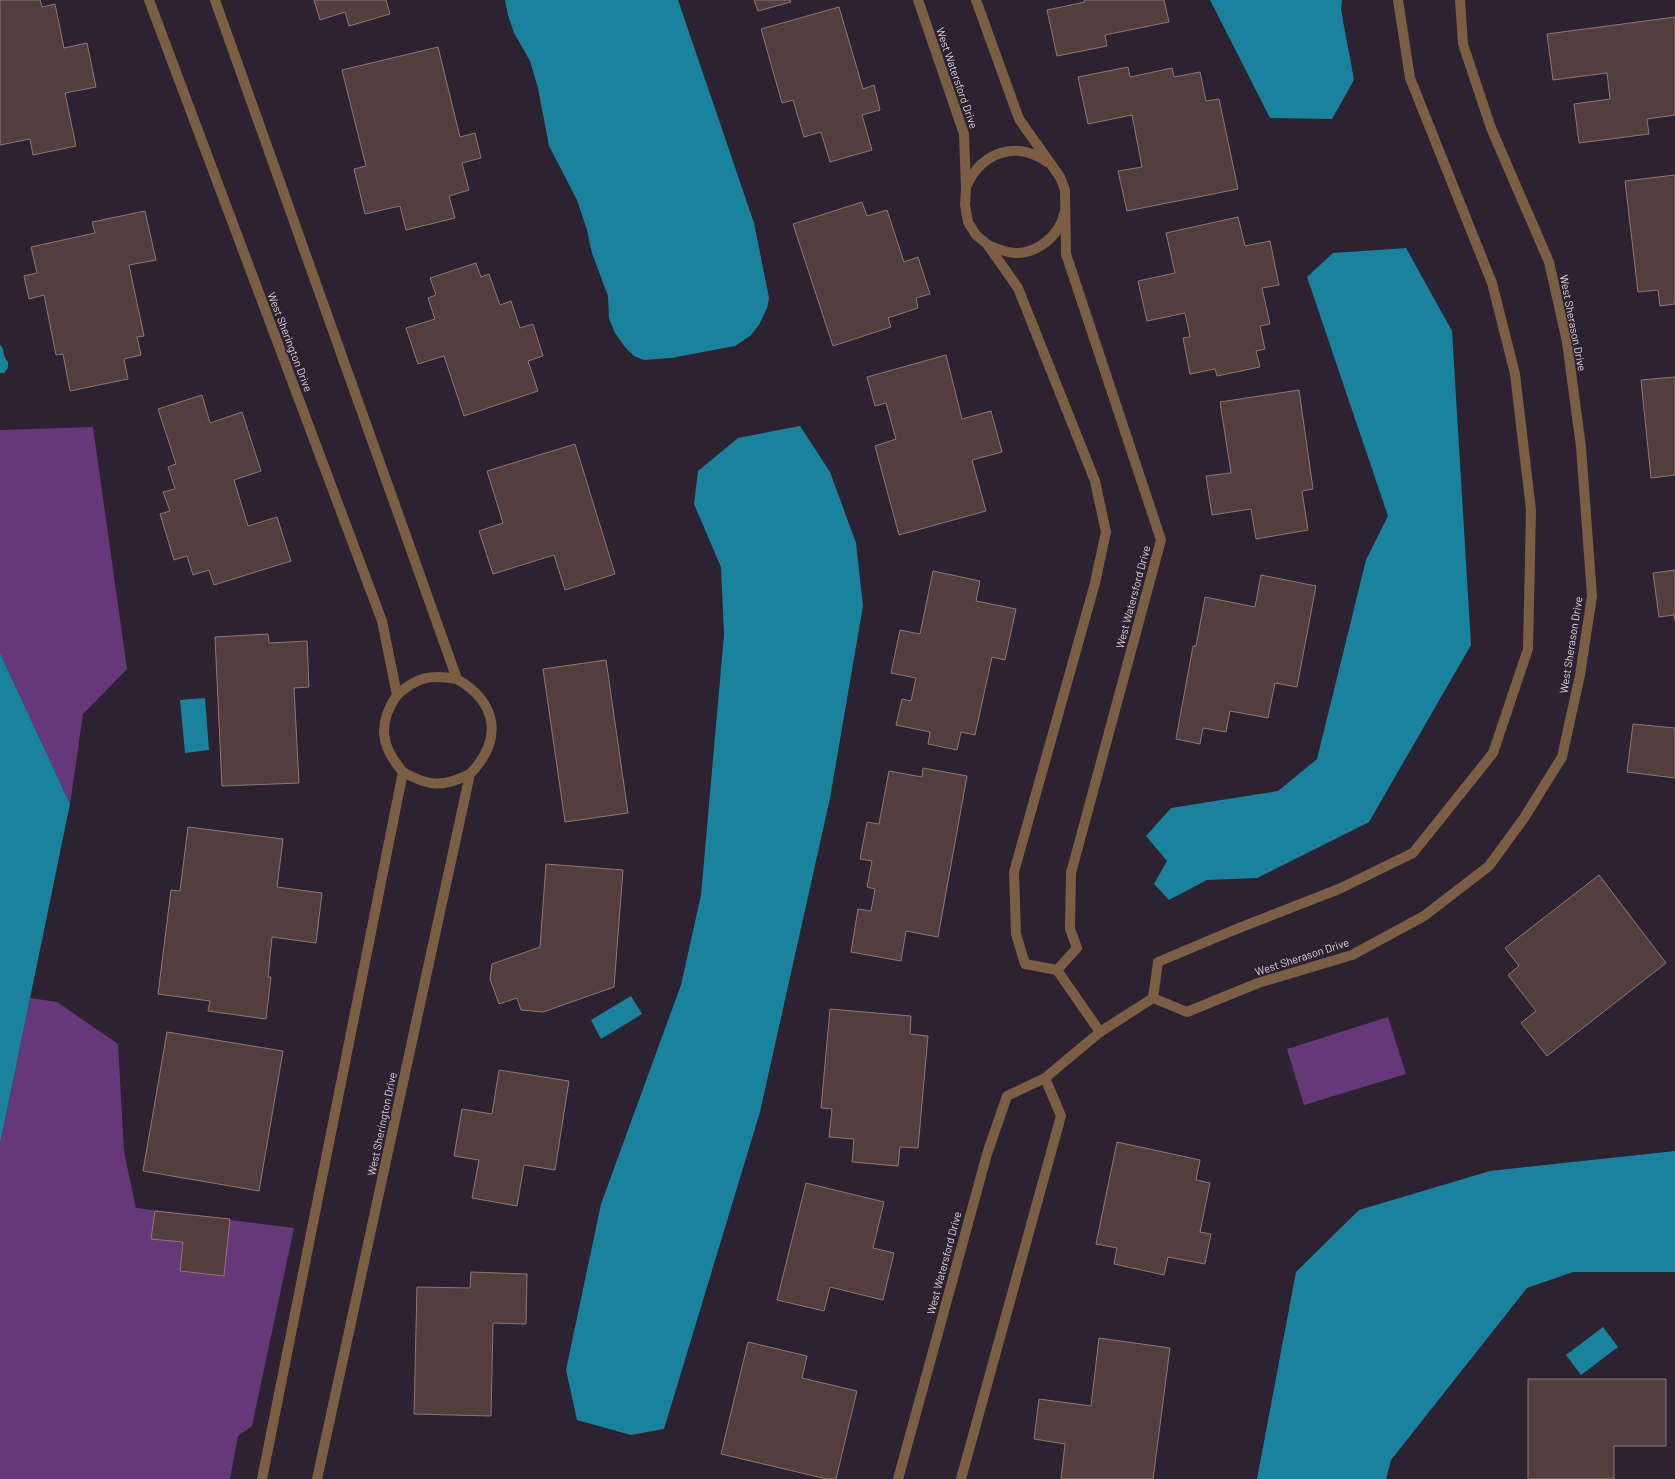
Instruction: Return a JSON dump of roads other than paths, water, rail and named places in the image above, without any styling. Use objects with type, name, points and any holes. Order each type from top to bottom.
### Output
[{"type":"street","name":"West Sherington Drive","points":[[149,0],[382,621],[397,695]]},
{"type":"street","points":[[215,0],[457,679]]},
{"type":"street","name":"West Watersford Drive","points":[[918,0],[964,134],[966,189],[964,206],[968,222],[976,235],[987,244],[1001,251],[1016,253],[1031,250],[1045,243],[1056,232],[1063,219],[1066,204]]},
{"type":"street","name":"West Watersford Drive","points":[[976,0],[1019,119],[1060,177],[1065,190],[1066,254],[1161,540],[1071,873],[1070,929],[1077,948],[1057,970],[1025,964],[1016,934],[1014,872],[1095,583],[1106,532],[1095,482],[1018,288],[987,244]]},
{"type":"street","points":[[1057,970],[1100,1032],[1153,998],[1158,962],[1234,930],[1340,889],[1413,853],[1493,753],[1528,649],[1531,510],[1515,374],[1492,283],[1410,78],[1398,0]]},
{"type":"street","name":"West Sherason Drive","points":[[1153,998],[1187,1012],[1258,984],[1352,955],[1424,916],[1489,866],[1524,818],[1562,757],[1580,675],[1592,596],[1581,447],[1567,342],[1549,262],[1491,128],[1463,44],[1460,0]]},
{"type":"street","name":"West Watersford Drive","points":[[966,189],[972,175],[982,163],[995,154],[1010,151],[1025,151],[1040,157],[1052,166]]},
{"type":"street","name":"West Sherington Drive","points":[[441,676],[457,679],[471,687],[482,699],[489,713],[492,729],[490,746],[482,762],[470,774],[454,782],[436,784],[419,781],[404,772],[394,761],[387,748],[384,733],[385,720],[389,707],[397,695],[409,684],[424,678],[441,676]]},
{"type":"street","points":[[262,1479],[404,772]]},
{"type":"street","name":"West Sherington Drive","points":[[317,1479],[470,774]]},
{"type":"street","name":"West Watersford Drive","points":[[898,1479],[987,1154],[1007,1096],[1045,1078],[1100,1032]]},
{"type":"street","points":[[961,1479],[1061,1116],[1045,1078]]},
{"type":"water","points":[[505,0],[678,0],[754,223],[769,298],[767,308],[759,325],[750,336],[735,346],[671,358],[644,360],[634,356],[625,347],[615,333],[609,318],[608,296],[592,253],[587,230],[577,200],[549,146],[538,88],[530,61],[514,33]]},
{"type":"water","points":[[1210,0],[1342,0],[1341,10],[1354,80],[1332,119],[1270,118]]},
{"type":"water","points":[[1406,248],[1452,331],[1471,645],[1369,822],[1257,878],[1207,880],[1169,900],[1154,884],[1167,861],[1146,836],[1171,808],[1278,791],[1317,759],[1366,560],[1388,516],[1307,277],[1333,253]]},
{"type":"water","points":[[0,345],[3,348],[8,362],[8,368],[4,373],[0,373]]},
{"type":"water","points":[[800,426],[830,472],[856,543],[863,606],[830,798],[760,1112],[664,1429],[631,1435],[577,1420],[566,1370],[601,1204],[681,985],[701,895],[724,635],[721,567],[694,504],[698,471],[738,438]]},
{"type":"water","points":[[0,653],[70,804],[0,1144]]},
{"type":"water","points":[[205,698],[209,750],[185,753],[180,700]]},
{"type":"water","points":[[631,996],[642,1014],[601,1039],[591,1020]]},
{"type":"water","points":[[1675,1151],[1675,1272],[1573,1272],[1527,1288],[1391,1460],[1386,1479],[1257,1479],[1296,1272],[1359,1210],[1490,1171]]},
{"type":"water","points":[[1603,1327],[1618,1347],[1581,1375],[1566,1355]]}]
